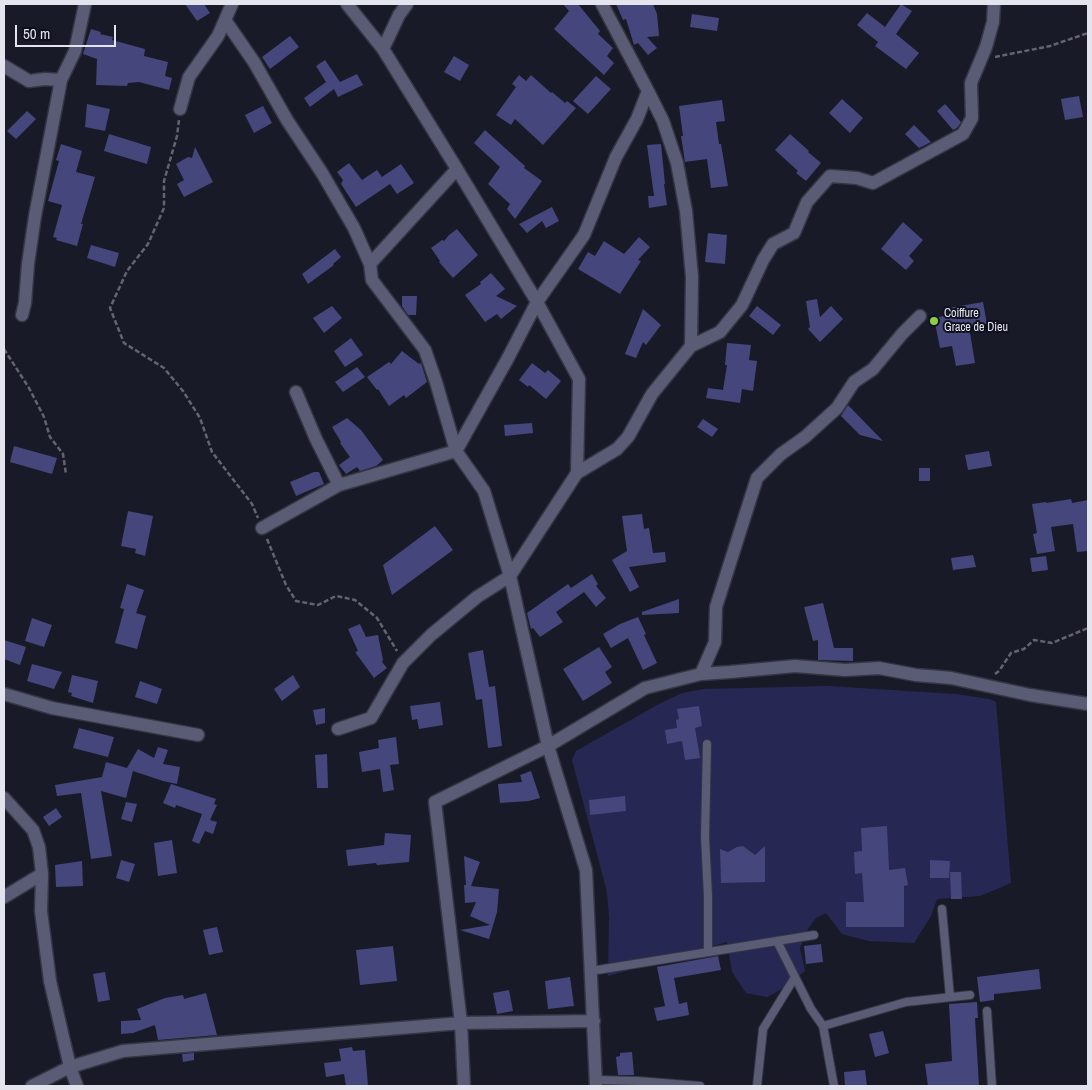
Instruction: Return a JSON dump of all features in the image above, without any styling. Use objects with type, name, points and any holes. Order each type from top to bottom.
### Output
[{"type":"street","points":[[22,315],[35,216],[61,80],[75,51],[85,4]]},
{"type":"street","points":[[180,109],[189,77],[218,36],[232,4]]},
{"type":"street","points":[[347,4],[383,49],[537,302],[579,379],[578,473]]},
{"type":"street","points":[[383,49],[399,15],[407,4]]},
{"type":"street","points":[[602,4],[663,121],[677,163],[686,211],[692,277],[691,346]]},
{"type":"street","points":[[338,730],[371,718],[403,663],[431,635],[477,597],[510,576],[578,473],[617,449],[623,443],[652,394],[691,346],[720,332],[742,305],[772,244],[794,233],[807,202],[830,176],[857,178],[873,183],[963,134],[972,118],[971,83],[986,47],[993,22],[994,4]]},
{"type":"street","points":[[225,20],[254,62],[287,120],[331,188],[354,228],[370,264],[372,280],[425,350],[456,452],[484,491],[510,576],[548,746],[586,870],[596,1083]]},
{"type":"street","points":[[4,66],[29,80],[61,80]]},
{"type":"street","points":[[262,528],[339,485],[456,452],[537,302],[584,235],[616,156],[637,119],[648,91]]},
{"type":"street","points":[[370,264],[457,169]]},
{"type":"street","points":[[701,674],[715,642],[716,607],[757,478],[780,454],[805,437],[837,408],[854,382],[873,369],[902,334],[920,316]]},
{"type":"street","points":[[296,392],[316,439],[339,485]]},
{"type":"street","points":[[464,1086],[461,1023],[435,802],[548,746],[645,688],[701,674],[794,666],[845,670],[879,668],[916,675],[951,678],[1030,695],[1088,704]]},
{"type":"street","points":[[4,694],[52,708],[198,736]]},
{"type":"street","points":[[4,798],[33,830],[40,847],[42,874],[41,911],[50,981],[70,1067],[77,1086]]},
{"type":"street","points":[[4,898],[42,874]]},
{"type":"street","points":[[32,1086],[70,1067],[122,1051],[461,1023],[594,1021]]},
{"type":"lane","points":[[707,744],[705,837],[708,952]]},
{"type":"lane","points":[[942,909],[950,997]]},
{"type":"lane","points":[[591,971],[814,935]]},
{"type":"lane","points":[[778,941],[811,1009],[823,1026],[834,1086]]},
{"type":"lane","points":[[758,1086],[763,1029],[795,977]]},
{"type":"lane","points":[[823,1026],[906,1002],[970,995]]},
{"type":"lane","points":[[987,1011],[992,1086]]},
{"type":"lane","points":[[596,1083],[638,1081],[700,1086]]},
{"type":"path","points":[[980,60],[1050,46],[1088,33]]},
{"type":"path","points":[[180,109],[177,136],[164,181],[164,208],[148,244],[127,271],[110,308],[124,343],[164,368],[183,391],[200,418],[212,452],[252,504],[286,585],[296,601],[318,605],[336,596],[355,600],[377,618],[403,663]]},
{"type":"path","points":[[4,349],[29,388],[44,417],[50,437],[62,454],[66,474]]},
{"type":"path","points":[[981,685],[999,671],[1011,653],[1024,649],[1034,640],[1052,643],[1088,628]]},
{"type":"shaded area","points":[[828,686],[956,694],[990,699],[996,702],[1011,883],[980,896],[937,899],[931,916],[914,943],[869,941],[842,934],[826,913],[816,918],[808,929],[800,948],[805,971],[780,990],[767,997],[746,993],[732,972],[727,942],[608,976],[609,917],[607,892],[572,760],[576,751],[682,693],[704,689]]},
{"type":"building","points":[[185,4],[204,4],[210,13],[197,21]]},
{"type":"building","points":[[563,4],[578,4],[600,31],[598,34],[613,48],[607,56],[614,63],[604,75],[554,29],[569,11]]},
{"type":"building","points":[[616,4],[653,4],[657,14],[659,36],[647,37],[657,48],[648,55],[638,43],[634,45],[626,19],[623,20]]},
{"type":"building","points":[[901,4],[912,11],[896,34],[919,53],[906,69],[875,46],[878,42],[857,25],[867,13],[885,27]]},
{"type":"building","points":[[692,14],[719,18],[717,31],[690,27]]},
{"type":"building","points":[[91,29],[101,32],[100,34],[113,37],[112,40],[145,49],[144,56],[168,62],[165,76],[172,78],[169,90],[139,82],[128,83],[127,86],[96,85],[97,59],[83,54]]},
{"type":"building","points":[[290,36],[299,47],[270,69],[262,57]]},
{"type":"building","points":[[454,56],[469,65],[460,81],[444,72]]},
{"type":"building","points":[[325,60],[340,82],[357,74],[363,85],[338,97],[334,89],[310,107],[304,98],[326,82],[316,66]]},
{"type":"building","points":[[519,75],[526,81],[531,75],[551,93],[576,108],[543,145],[515,119],[511,125],[496,115],[516,87],[512,84]]},
{"type":"building","points":[[596,76],[611,89],[588,114],[573,101]]},
{"type":"building","points":[[1079,96],[1083,117],[1065,120],[1061,99]]},
{"type":"building","points":[[842,99],[863,118],[850,133],[829,113]]},
{"type":"building","points":[[722,100],[725,121],[716,122],[728,186],[711,188],[707,159],[685,162],[679,106]]},
{"type":"building","points":[[87,104],[110,109],[105,131],[85,127]]},
{"type":"building","points":[[945,104],[961,122],[953,130],[937,111]]},
{"type":"building","points":[[263,106],[272,123],[254,133],[245,115]]},
{"type":"building","points":[[27,111],[36,119],[16,139],[7,131]]},
{"type":"building","points":[[914,125],[931,142],[919,148],[905,134]]},
{"type":"building","points":[[485,130],[525,166],[524,168],[542,181],[515,219],[507,209],[510,204],[488,184],[500,167],[474,143]]},
{"type":"building","points":[[109,134],[151,147],[147,164],[104,151]]},
{"type":"building","points":[[790,134],[821,163],[806,181],[775,150]]},
{"type":"building","points":[[61,144],[82,151],[76,172],[95,177],[81,224],[83,224],[77,246],[56,240],[57,238],[53,237],[62,205],[48,201],[59,161],[56,160]]},
{"type":"building","points":[[661,144],[667,205],[649,208],[648,196],[654,196],[647,145]]},
{"type":"building","points":[[195,147],[213,182],[184,197],[177,184],[184,180],[176,164],[188,157],[192,158]]},
{"type":"building","points":[[349,163],[362,180],[377,170],[382,177],[401,164],[414,183],[397,194],[390,184],[356,207],[341,184],[343,180],[337,172]]},
{"type":"building","points":[[552,207],[559,221],[546,228],[542,221],[527,233],[519,224]]},
{"type":"building","points":[[903,222],[923,240],[909,256],[914,261],[906,270],[881,249]]},
{"type":"building","points":[[457,229],[478,255],[453,278],[439,262],[431,248],[442,240],[444,241]]},
{"type":"building","points":[[708,233],[727,235],[725,264],[705,262]]},
{"type":"building","points":[[639,237],[650,247],[638,260],[641,261],[620,294],[578,269],[588,252],[595,256],[604,241],[624,254]]},
{"type":"building","points":[[91,245],[119,253],[115,267],[87,258]]},
{"type":"building","points":[[335,249],[341,257],[334,265],[308,284],[302,274]]},
{"type":"building","points":[[491,273],[505,289],[496,296],[517,306],[501,319],[497,314],[485,322],[465,295],[481,284],[480,282]]},
{"type":"building","points":[[402,296],[417,296],[416,315],[408,315],[402,306]]},
{"type":"building","points":[[817,299],[820,317],[831,306],[843,319],[820,342],[808,329],[810,327],[806,301]]},
{"type":"building","points":[[983,302],[987,324],[969,327],[975,363],[956,366],[952,346],[940,348],[934,318],[944,316],[943,309]]},
{"type":"building","points":[[332,306],[342,318],[324,333],[313,318]]},
{"type":"building","points":[[757,306],[781,325],[773,335],[749,316]]},
{"type":"building","points":[[643,309],[661,325],[646,345],[643,342],[636,358],[625,354]]},
{"type":"building","points":[[351,338],[363,355],[345,367],[334,351]]},
{"type":"building","points":[[727,343],[751,345],[749,360],[757,361],[753,391],[742,389],[740,403],[706,398],[708,388],[723,390],[727,365],[725,365]]},
{"type":"building","points":[[402,351],[419,364],[421,363],[427,382],[406,398],[404,395],[389,406],[378,389],[367,377],[389,362],[391,364]]},
{"type":"building","points":[[532,363],[545,373],[548,370],[561,381],[546,399],[529,385],[528,387],[519,380]]},
{"type":"building","points":[[357,367],[365,377],[343,392],[335,382]]},
{"type":"building","points":[[848,405],[883,441],[860,435],[841,416]]},
{"type":"building","points":[[347,418],[361,430],[383,460],[376,466],[360,471],[357,467],[346,474],[339,465],[350,457],[332,427]]},
{"type":"building","points":[[703,419],[718,429],[712,437],[697,427]]},
{"type":"building","points":[[532,423],[533,433],[505,436],[504,425]]},
{"type":"building","points":[[14,446],[57,458],[52,474],[10,462]]},
{"type":"building","points":[[989,451],[992,466],[968,470],[965,455]]},
{"type":"building","points":[[919,468],[930,468],[930,481],[919,481]]},
{"type":"building","points":[[314,472],[319,472],[324,484],[296,496],[290,482]]},
{"type":"building","points":[[1071,499],[1072,503],[1088,500],[1088,551],[1077,552],[1073,524],[1051,527],[1055,551],[1037,554],[1033,534],[1037,533],[1032,504]]},
{"type":"building","points":[[128,511],[153,516],[145,556],[135,553],[136,549],[121,546]]},
{"type":"building","points":[[642,514],[644,529],[649,528],[653,553],[665,552],[666,562],[629,567],[639,587],[630,592],[612,560],[627,551],[622,516]]},
{"type":"building","points":[[435,526],[453,550],[392,595],[383,565]]},
{"type":"building","points":[[973,555],[976,567],[953,570],[951,558]]},
{"type":"building","points":[[1046,556],[1048,570],[1032,572],[1030,558]]},
{"type":"building","points":[[592,574],[598,584],[596,586],[606,598],[596,607],[584,592],[556,612],[563,622],[540,637],[533,628],[531,629],[527,613],[568,584],[571,588]]},
{"type":"building","points":[[127,584],[144,590],[136,613],[146,616],[137,649],[115,643],[124,609],[120,608]]},
{"type":"building","points":[[679,599],[679,613],[642,615],[642,612]]},
{"type":"building","points":[[823,603],[834,648],[853,648],[853,661],[818,660],[818,640],[813,641],[804,607]]},
{"type":"building","points":[[638,617],[657,663],[643,670],[628,638],[611,648],[603,634],[620,624]]},
{"type":"building","points":[[32,618],[52,625],[44,647],[25,641]]},
{"type":"building","points":[[360,624],[366,637],[378,635],[382,662],[387,668],[374,678],[355,652],[358,651],[348,629]]},
{"type":"building","points":[[4,640],[26,647],[20,665],[4,659]]},
{"type":"building","points":[[599,647],[612,667],[605,672],[612,683],[583,701],[563,669]]},
{"type":"building","points":[[483,650],[489,687],[495,686],[502,746],[488,748],[482,699],[476,700],[468,653]]},
{"type":"building","points":[[32,664],[62,672],[54,689],[27,681]]},
{"type":"building","points":[[72,675],[98,681],[93,703],[71,696],[72,693],[68,692]]},
{"type":"building","points":[[293,675],[300,687],[282,701],[274,689]]},
{"type":"building","points":[[140,681],[162,689],[157,704],[135,697]]},
{"type":"building","points":[[440,702],[443,725],[419,729],[417,719],[412,720],[410,706]]},
{"type":"building","points":[[699,706],[702,726],[695,728],[700,758],[685,760],[682,741],[667,744],[665,730],[677,728],[676,720],[679,719],[677,709]]},
{"type":"building","points":[[325,708],[325,723],[316,725],[313,710]]},
{"type":"building","points":[[79,728],[114,737],[108,757],[73,748]]},
{"type":"building","points":[[396,737],[399,764],[390,765],[394,790],[383,792],[380,769],[362,772],[359,752],[379,748],[378,740]]},
{"type":"building","points":[[158,747],[168,750],[163,764],[180,767],[177,784],[133,771],[126,798],[101,791],[112,856],[91,859],[81,793],[57,796],[55,785],[102,777],[106,762],[127,768],[138,749],[154,758]]},
{"type":"building","points":[[327,754],[328,788],[317,788],[315,755]]},
{"type":"building","points":[[531,771],[540,798],[529,801],[500,803],[498,784],[522,782],[520,775]]},
{"type":"building","points":[[171,784],[216,799],[214,804],[217,805],[210,820],[217,822],[213,834],[205,831],[199,844],[192,841],[202,814],[176,805],[175,808],[163,803]]},
{"type":"building","points":[[625,796],[626,811],[590,815],[589,800]]},
{"type":"building","points":[[126,802],[137,804],[132,822],[121,819]]},
{"type":"building","points":[[56,808],[62,817],[49,826],[43,817]]},
{"type":"building","points":[[887,826],[889,870],[905,868],[908,885],[904,886],[904,927],[846,927],[846,902],[864,902],[862,873],[855,874],[854,852],[862,851],[861,828]]},
{"type":"building","points":[[385,833],[411,835],[409,862],[348,866],[346,850],[384,845]]},
{"type":"building","points":[[172,840],[177,873],[158,876],[154,843]]},
{"type":"building","points":[[743,846],[755,855],[765,846],[765,882],[721,883],[720,849],[728,852]]},
{"type":"building","points":[[464,856],[480,862],[471,886],[499,889],[497,912],[489,939],[460,930],[490,925],[470,916],[476,902],[465,903]]},
{"type":"building","points":[[121,860],[135,864],[129,882],[116,878]]},
{"type":"building","points":[[930,860],[950,861],[949,878],[930,878]]},
{"type":"building","points":[[82,861],[83,886],[56,887],[55,865]]},
{"type":"building","points":[[950,872],[961,872],[962,899],[951,899]]},
{"type":"building","points":[[217,927],[223,952],[209,955],[203,930]]},
{"type":"building","points":[[821,944],[823,962],[806,964],[804,946]]},
{"type":"building","points":[[393,946],[397,981],[360,985],[356,950]]},
{"type":"building","points":[[718,956],[721,970],[674,978],[679,1004],[687,1002],[689,1015],[657,1021],[654,1008],[665,1006],[657,967]]},
{"type":"building","points":[[1039,969],[1041,989],[994,994],[994,1000],[980,1002],[977,977]]},
{"type":"building","points":[[105,972],[110,1000],[98,1002],[93,974]]},
{"type":"building","points":[[570,977],[574,1006],[548,1009],[545,981]]},
{"type":"building","points":[[509,990],[513,1011],[497,1014],[493,993]]},
{"type":"building","points":[[206,993],[217,1035],[158,1040],[155,1025],[133,1033],[121,1034],[121,1021],[141,1020],[137,1009],[165,998],[183,995],[184,999]]},
{"type":"building","points":[[977,1002],[978,1018],[975,1018],[979,1086],[928,1086],[925,1064],[952,1061],[949,1004]]},
{"type":"building","points":[[883,1031],[889,1053],[875,1057],[869,1034]]},
{"type":"building","points":[[352,1047],[353,1051],[365,1050],[368,1086],[346,1086],[344,1074],[326,1077],[324,1063],[341,1061],[339,1049]]},
{"type":"building","points":[[632,1052],[634,1075],[618,1075],[616,1057],[620,1056],[620,1053]]},
{"type":"building","points":[[194,1053],[194,1060],[183,1062],[182,1054]]},
{"type":"building","points":[[865,1070],[867,1086],[845,1086],[844,1072]]},
{"type":"place","name":"Coiffure Grace de Dieu","points":[[934,321]]}]
